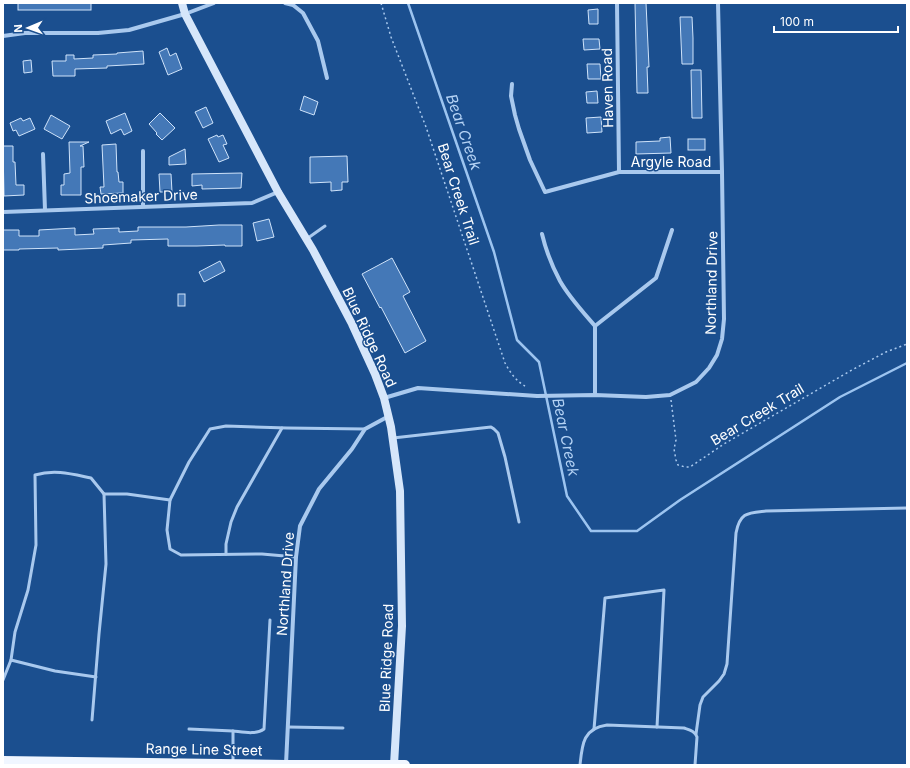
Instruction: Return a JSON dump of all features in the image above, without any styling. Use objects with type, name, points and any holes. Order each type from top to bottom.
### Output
[{"type":"main road","name":"Range Line Street","points":[[3,761],[405,765]]},
{"type":"main road","points":[[45,765],[60,762]]},
{"type":"street","name":"Blue Ridge Road","points":[[182,3],[185,14],[278,192],[352,324],[375,374],[384,398],[393,438],[400,491],[402,618],[394,765]]},
{"type":"street","points":[[3,36],[25,34],[98,33],[129,30],[185,14],[214,3]]},
{"type":"street","points":[[285,3],[293,5],[303,13],[318,41],[327,78]]},
{"type":"street","name":"Haven Road","points":[[617,3],[619,172]]},
{"type":"street","name":"Northland Drive","points":[[384,398],[418,388],[537,396],[595,395],[646,397],[670,395],[696,382],[709,368],[717,355],[722,339],[724,319],[718,3]]},
{"type":"street","name":"Argyle Road","points":[[512,84],[511,96],[519,129],[530,160],[545,192],[619,172],[722,172]]},
{"type":"street","points":[[143,151],[144,206]]},
{"type":"street","points":[[43,154],[45,210]]},
{"type":"street","name":"Shoemaker Drive","points":[[3,212],[252,203],[278,192]]},
{"type":"street","points":[[595,326],[656,278],[672,230]]},
{"type":"street","points":[[542,234],[545,248],[561,282],[595,326],[595,395]]},
{"type":"street","points":[[365,428],[388,416]]},
{"type":"street","name":"Northland Drive","points":[[286,765],[296,557],[300,526],[319,489],[352,449],[365,428]]},
{"type":"lane","points":[[306,240],[325,226]]},
{"type":"lane","points":[[296,557],[262,554],[181,555],[170,549],[167,530],[170,500],[190,462],[210,429],[226,426],[365,428]]},
{"type":"lane","points":[[226,554],[226,544],[231,522],[237,507],[282,428]]},
{"type":"lane","points":[[393,438],[482,428],[494,429],[498,433],[519,522]]},
{"type":"lane","points":[[3,680],[11,660],[15,632],[28,590],[36,545],[35,475],[45,472],[69,473],[91,478],[104,494],[106,564],[92,720]]},
{"type":"lane","points":[[104,494],[127,494],[170,500]]},
{"type":"lane","points":[[695,765],[696,734],[700,705],[703,697],[722,678],[727,664],[736,532],[737,524],[741,518],[751,512],[766,511],[907,508]]},
{"type":"lane","points":[[594,729],[605,598],[664,590],[657,727]]},
{"type":"lane","points":[[189,729],[260,732],[264,729],[270,620]]},
{"type":"lane","points":[[11,660],[55,671],[96,677]]},
{"type":"lane","points":[[580,765],[582,746],[587,735],[600,726],[684,728],[696,734]]},
{"type":"lane","points":[[288,727],[343,728]]},
{"type":"lane","points":[[233,764],[234,731]]},
{"type":"path","name":"Bear Creek Trail","points":[[381,3],[391,37],[426,127],[505,362],[510,372],[518,382],[525,386]]},
{"type":"path","name":"Bear Creek Trail","points":[[671,399],[676,440],[674,449],[676,460],[678,465],[690,468],[724,444],[850,371],[886,352],[907,344]]},
{"type":"building","points":[[18,3],[91,3],[91,10],[18,10]]},
{"type":"building","points":[[635,3],[646,3],[649,67],[647,67],[648,93],[637,93]]},
{"type":"building","points":[[598,9],[598,24],[589,24],[588,10]]},
{"type":"building","points":[[680,17],[692,17],[693,64],[682,64]]},
{"type":"building","points":[[583,39],[599,39],[600,49],[584,50]]},
{"type":"building","points":[[167,48],[170,56],[176,53],[182,69],[168,75],[159,52]]},
{"type":"building","points":[[143,51],[144,64],[107,66],[107,68],[75,69],[75,76],[53,76],[52,61],[66,61],[66,55],[74,55],[74,59],[93,58],[93,55]]},
{"type":"building","points":[[31,60],[32,72],[24,73],[23,61]]},
{"type":"building","points":[[587,64],[600,64],[601,79],[588,79]]},
{"type":"building","points":[[691,70],[701,70],[702,118],[692,118]]},
{"type":"building","points":[[597,91],[598,103],[587,103],[586,92]]},
{"type":"building","points":[[304,96],[318,102],[314,115],[300,110]]},
{"type":"building","points":[[206,107],[213,123],[203,128],[195,112]]},
{"type":"building","points":[[125,113],[132,131],[124,135],[121,129],[111,134],[106,121]]},
{"type":"building","points":[[160,113],[175,128],[162,140],[149,124]]},
{"type":"building","points":[[51,115],[70,126],[62,139],[44,129]]},
{"type":"building","points":[[601,117],[602,132],[587,133],[586,118]]},
{"type":"building","points":[[21,118],[23,121],[30,118],[35,129],[19,136],[16,130],[13,131],[10,123]]},
{"type":"building","points":[[217,135],[218,137],[223,135],[227,144],[223,145],[229,158],[219,162],[208,139]]},
{"type":"building","points":[[670,137],[671,153],[636,154],[636,142],[660,141],[660,138]]},
{"type":"building","points":[[688,139],[705,139],[705,150],[688,150]]},
{"type":"building","points":[[69,142],[89,142],[80,146],[83,146],[84,167],[81,167],[81,195],[61,195],[61,185],[64,185],[64,174],[70,173]]},
{"type":"building","points":[[116,144],[117,172],[119,182],[123,182],[123,193],[101,194],[100,187],[104,187],[102,145]]},
{"type":"building","points":[[3,146],[13,146],[13,162],[15,162],[16,185],[24,185],[24,195],[4,196]]},
{"type":"building","points":[[185,149],[186,164],[169,165],[169,157]]},
{"type":"building","points":[[347,156],[348,182],[342,182],[342,190],[331,191],[331,182],[310,183],[310,157]]},
{"type":"building","points":[[242,173],[241,188],[202,189],[202,185],[192,186],[192,174]]},
{"type":"building","points":[[159,174],[171,174],[172,192],[160,192]]},
{"type":"building","points":[[269,219],[274,237],[257,241],[253,223]]},
{"type":"building","points":[[242,225],[242,246],[168,246],[168,239],[131,240],[131,243],[103,245],[103,248],[3,250],[3,230],[19,230],[19,236],[39,236],[39,230],[75,228],[75,235],[94,234],[93,229],[119,228],[119,232],[138,231],[138,227]]},
{"type":"building","points":[[392,258],[410,292],[403,296],[426,341],[405,353],[362,274]]},
{"type":"building","points":[[220,261],[225,271],[204,282],[199,272]]},
{"type":"building","points":[[178,294],[185,294],[185,306],[178,306]]},
{"type":"waterway","name":"Bear Creek","points":[[408,3],[494,252],[517,340],[539,362],[567,496],[591,531],[637,531],[680,500],[840,397],[907,363]]}]
